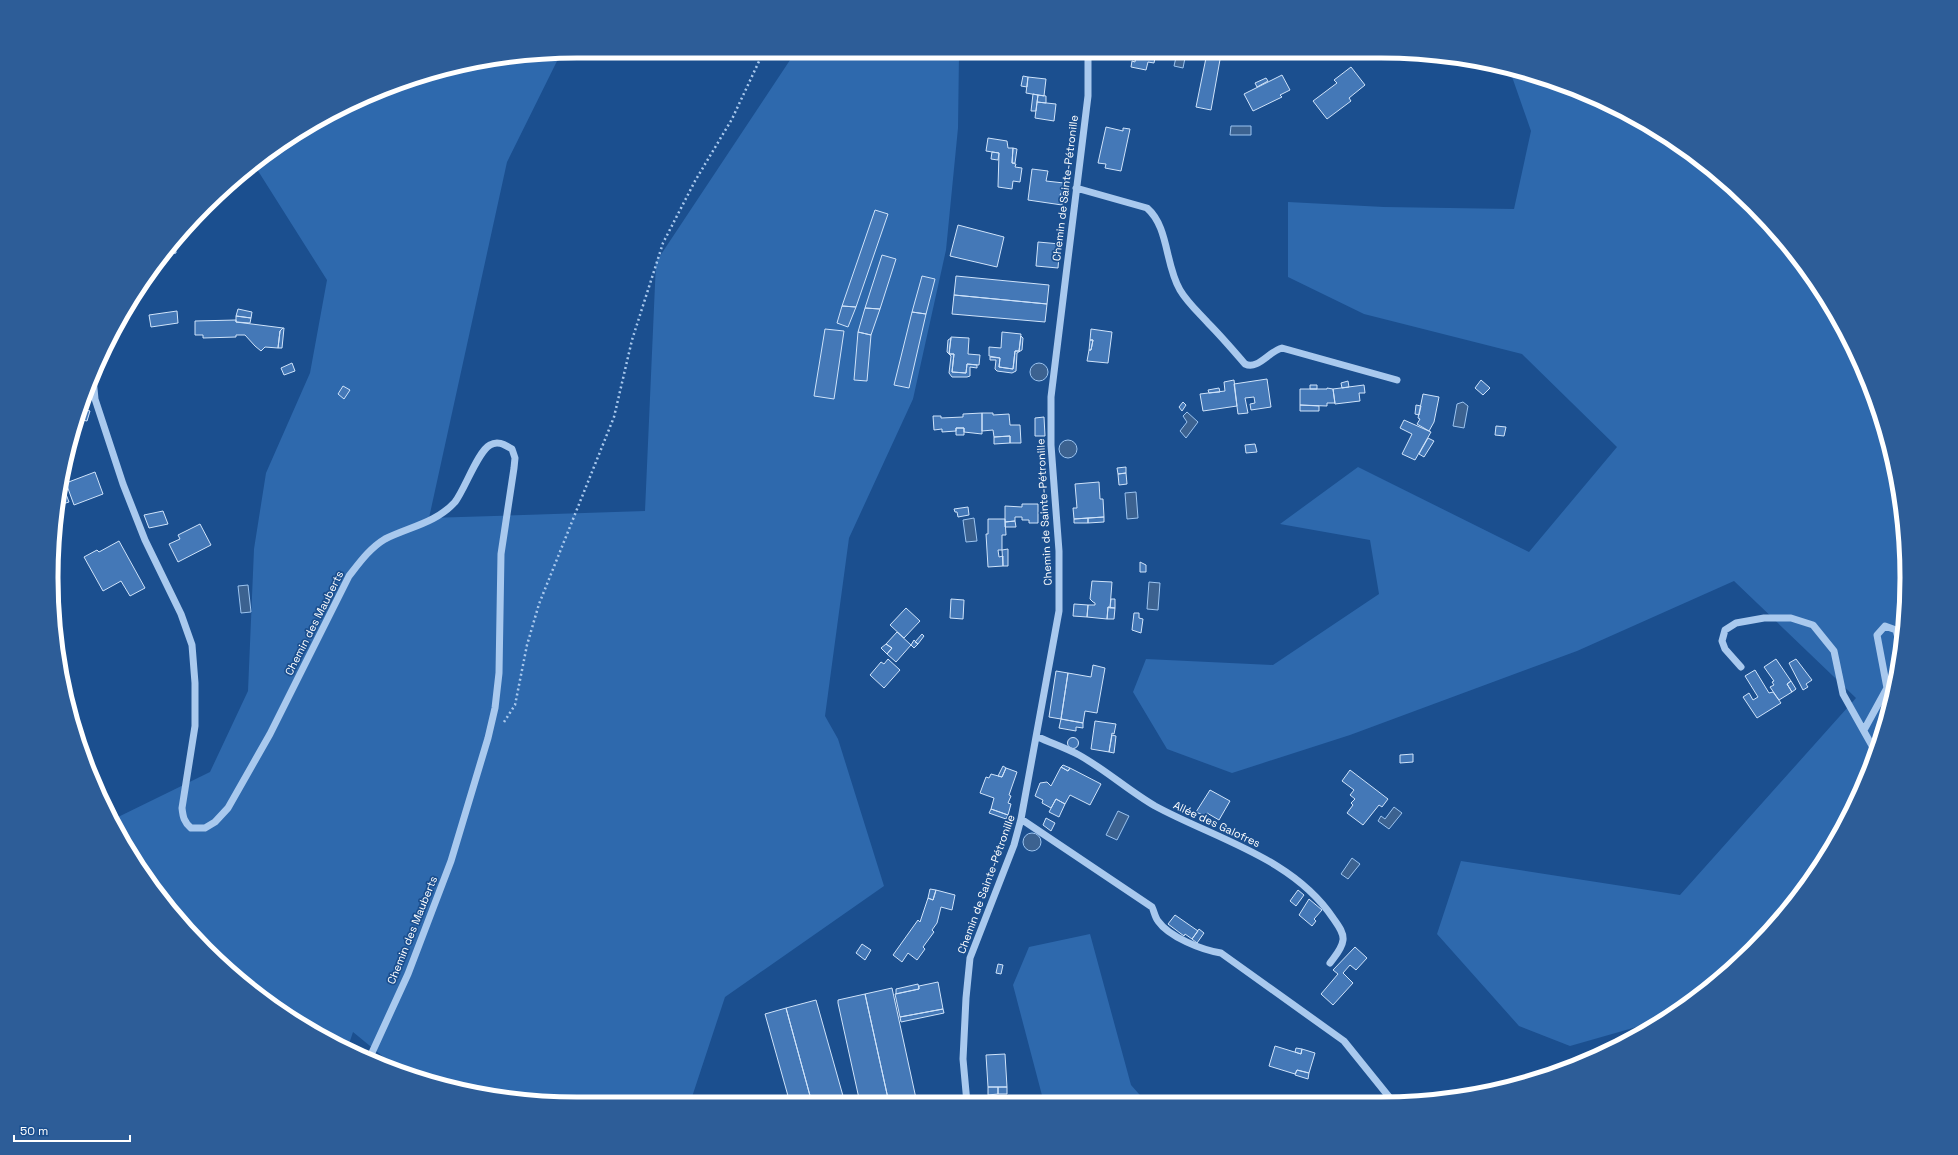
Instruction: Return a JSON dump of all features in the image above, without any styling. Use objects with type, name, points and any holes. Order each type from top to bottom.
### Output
[{"type":"street","name":"Chemin de Sainte-Pétronille","points":[[966,1097],[963,1059],[966,998],[970,958],[1014,845],[1021,819],[1038,737],[1059,611],[1059,551],[1051,445],[1051,397],[1088,96],[1088,58]]},
{"type":"street","points":[[1076,188],[1147,208],[1153,213],[1161,230],[1172,273],[1180,289],[1189,303],[1245,364],[1250,366],[1257,364],[1272,352],[1282,348],[1397,380]]},
{"type":"street","name":"Chemin des Mauberts","points":[[94,389],[95,399],[123,484],[145,540],[181,614],[192,645],[195,683],[195,726],[182,808],[182,816],[191,828],[205,828],[215,822],[228,808],[270,734],[349,576],[360,561],[371,550],[385,540],[436,518],[446,510],[456,501],[483,452],[489,445],[498,443],[512,449],[515,458],[514,468],[501,554],[499,673],[495,708],[488,738],[452,861],[408,974],[372,1054]]},
{"type":"street","points":[[1741,666],[1725,648],[1722,641],[1725,630],[1736,623],[1764,618],[1791,618],[1813,625],[1834,651],[1843,694],[1872,745]]},
{"type":"street","points":[[1864,730],[1887,688],[1877,635],[1885,626],[1896,630],[1897,634]]},
{"type":"street","name":"Allée des Galofres","points":[[1038,737],[1080,755],[1146,801],[1182,820],[1267,859],[1310,891],[1318,898],[1342,932],[1343,940],[1339,951],[1330,963]]},
{"type":"street","points":[[1021,819],[1152,907],[1158,921],[1170,933],[1206,951],[1221,953],[1344,1041],[1389,1097]]},
{"type":"path","points":[[504,723],[515,705],[527,645],[539,604],[614,418],[632,340],[663,243],[695,181],[732,119],[761,58]]},
{"type":"shaded area","points":[[791,58],[959,58],[958,128],[946,250],[913,399],[849,538],[825,716],[838,739],[884,886],[725,997],[692,1097],[544,1096],[510,1093],[476,1087],[443,1079],[387,1060],[353,1032],[349,1044],[318,1027],[261,990],[210,945],[165,894],[128,837],[117,817],[210,772],[248,691],[254,549],[266,473],[310,373],[327,280],[257,169],[318,128],[379,98],[411,86],[476,68],[510,62],[558,59],[507,162],[429,518],[645,511],[656,262]]},
{"type":"shaded area","points":[[1176,58],[1185,58],[1183,68],[1174,66]]},
{"type":"shaded area","points":[[1511,75],[1579,98],[1640,128],[1697,165],[1748,210],[1771,235],[1793,261],[1830,318],[1860,379],[1882,443],[1890,476],[1896,510],[1899,544],[1900,578],[1896,645],[1882,712],[1860,776],[1846,807],[1812,866],[1793,894],[1748,945],[1697,990],[1643,1025],[1570,1046],[1519,1026],[1437,934],[1461,861],[1680,895],[1856,698],[1734,581],[1577,651],[1350,735],[1232,773],[1167,749],[1133,692],[1146,659],[1273,665],[1379,594],[1370,540],[1280,524],[1358,467],[1529,552],[1617,447],[1522,354],[1364,314],[1288,277],[1288,202],[1384,207],[1514,209],[1531,131]]},
{"type":"shaded area","points":[[1231,126],[1251,126],[1251,135],[1230,135]]},
{"type":"shaded area","points":[[1039,363],[1045,366],[1048,372],[1045,378],[1039,381],[1033,378],[1030,372],[1033,366]]},
{"type":"shaded area","points":[[1463,402],[1468,406],[1464,428],[1453,426],[1457,404]]},
{"type":"shaded area","points":[[1187,412],[1198,422],[1186,438],[1180,431],[1187,422],[1183,416]]},
{"type":"shaded area","points":[[1064,440],[1072,440],[1077,445],[1075,456],[1072,458],[1064,458],[1059,453],[1059,445]]},
{"type":"shaded area","points":[[1136,492],[1138,518],[1127,519],[1125,493]]},
{"type":"shaded area","points":[[974,518],[977,541],[966,542],[963,520]]},
{"type":"shaded area","points":[[1149,582],[1160,583],[1158,610],[1147,609]]},
{"type":"shaded area","points":[[248,585],[251,612],[241,613],[238,586]]},
{"type":"shaded area","points":[[1394,807],[1402,813],[1389,829],[1378,821],[1381,816],[1385,819]]},
{"type":"shaded area","points":[[1118,811],[1129,816],[1117,840],[1106,835]]},
{"type":"shaded area","points":[[1028,833],[1036,833],[1041,838],[1039,849],[1036,851],[1028,851],[1023,846],[1023,838]]},
{"type":"shaded area","points":[[1352,858],[1360,864],[1348,879],[1341,874]]},
{"type":"shaded area","points":[[1090,934],[1131,1085],[1142,1097],[1042,1097],[1013,985],[1029,947]]},
{"type":"building","points":[[1135,58],[1155,58],[1154,63],[1148,62],[1146,70],[1131,67],[1132,61],[1135,62]]},
{"type":"building","points":[[1206,58],[1220,58],[1211,110],[1196,107]]},
{"type":"building","points":[[1351,67],[1365,85],[1349,98],[1351,101],[1327,119],[1313,101],[1337,83],[1334,80]]},
{"type":"building","points":[[1282,75],[1290,90],[1280,95],[1282,97],[1253,111],[1244,94]]},
{"type":"building","points":[[1023,76],[1028,77],[1027,87],[1021,86]]},
{"type":"building","points":[[1028,77],[1046,79],[1044,96],[1026,93]]},
{"type":"building","points":[[1266,78],[1268,81],[1257,87],[1255,83]]},
{"type":"building","points":[[1033,94],[1038,95],[1036,111],[1031,111]]},
{"type":"building","points":[[1038,95],[1046,96],[1046,103],[1037,102]]},
{"type":"building","points":[[1037,102],[1056,104],[1054,121],[1035,118]]},
{"type":"building","points":[[1106,127],[1123,131],[1123,128],[1130,129],[1121,171],[1105,168],[1106,164],[1098,163]]},
{"type":"building","points":[[988,138],[1007,141],[1008,148],[1013,148],[1012,163],[1016,164],[1015,167],[1022,168],[1020,182],[1013,181],[1012,189],[998,187],[999,153],[986,151]]},
{"type":"building","points":[[1013,148],[1017,149],[1015,163],[1012,163]]},
{"type":"building","points":[[992,152],[999,153],[998,160],[991,159]]},
{"type":"building","points":[[1032,169],[1048,171],[1046,181],[1064,183],[1063,193],[1060,195],[1063,195],[1062,205],[1028,200]]},
{"type":"building","points":[[875,210],[888,214],[856,307],[842,306]]},
{"type":"building","points":[[958,225],[1004,237],[997,267],[950,256]]},
{"type":"building","points":[[1038,242],[1060,244],[1058,268],[1036,266]]},
{"type":"building","points":[[176,248],[176,253],[171,254]]},
{"type":"building","points":[[882,255],[896,259],[880,309],[865,308]]},
{"type":"building","points":[[922,276],[935,279],[926,314],[912,312]]},
{"type":"building","points":[[956,276],[1049,285],[1047,304],[954,295]]},
{"type":"building","points":[[954,295],[1047,304],[1045,322],[952,314]]},
{"type":"building","points":[[842,306],[856,307],[848,327],[837,323]]},
{"type":"building","points":[[865,308],[880,309],[871,335],[858,332]]},
{"type":"building","points":[[238,309],[252,312],[251,318],[236,316]]},
{"type":"building","points":[[177,311],[178,323],[151,327],[149,315]]},
{"type":"building","points":[[912,312],[926,314],[909,388],[894,385]]},
{"type":"building","points":[[236,316],[251,318],[250,323],[236,322]]},
{"type":"building","points":[[236,320],[236,322],[283,328],[280,331],[278,348],[265,347],[261,351],[245,335],[236,335],[236,337],[203,338],[203,335],[195,335],[195,321]]},
{"type":"building","points":[[283,328],[282,348],[278,348],[280,331]]},
{"type":"building","points":[[825,329],[844,331],[834,399],[814,396]]},
{"type":"building","points":[[1091,329],[1112,332],[1108,363],[1087,361],[1093,340],[1090,340]]},
{"type":"building","points":[[858,332],[871,335],[867,381],[854,380]]},
{"type":"building","points":[[1002,332],[1021,334],[1019,351],[1015,351],[1013,369],[999,367],[1000,358],[989,356],[989,347],[1001,348]]},
{"type":"building","points":[[1021,336],[1023,338],[1022,350],[1017,353],[1016,371],[1012,373],[997,371],[995,369],[996,360],[990,360],[990,357],[1000,358],[999,367],[1013,369],[1015,351],[1019,351]]},
{"type":"building","points":[[951,337],[969,338],[968,354],[980,355],[979,365],[967,364],[966,373],[952,372],[954,354],[949,354]]},
{"type":"building","points":[[951,338],[949,354],[947,352],[948,340]]},
{"type":"building","points":[[1090,340],[1093,340],[1091,350],[1089,350]]},
{"type":"building","points":[[949,354],[954,354],[952,372],[966,373],[967,364],[977,365],[977,368],[970,367],[970,376],[952,377],[949,373],[951,356]]},
{"type":"building","points":[[292,363],[295,371],[284,375],[281,368]]},
{"type":"building","points":[[1267,379],[1271,407],[1251,410],[1250,404],[1255,403],[1254,397],[1245,398],[1248,413],[1238,414],[1234,384]]},
{"type":"building","points":[[1234,380],[1237,406],[1203,411],[1200,394],[1225,391],[1224,382]]},
{"type":"building","points":[[1481,380],[1490,388],[1483,395],[1475,388]]},
{"type":"building","points":[[1348,381],[1349,387],[1342,388],[1341,383]]},
{"type":"building","points":[[1310,385],[1317,385],[1317,389],[1310,389]]},
{"type":"building","points":[[1364,385],[1365,393],[1359,393],[1360,401],[1335,404],[1333,389]]},
{"type":"building","points":[[343,386],[350,390],[344,399],[338,394]]},
{"type":"building","points":[[1219,388],[1220,392],[1209,393],[1208,390]]},
{"type":"building","points":[[1300,389],[1333,389],[1335,403],[1327,403],[1327,406],[1300,405]]},
{"type":"building","points":[[1423,394],[1439,397],[1434,422],[1429,431],[1417,424],[1420,419],[1418,418]]},
{"type":"building","points":[[1183,402],[1186,405],[1182,411],[1179,407]]},
{"type":"building","points":[[1300,405],[1319,406],[1319,411],[1300,411]]},
{"type":"building","points":[[1416,405],[1421,406],[1419,415],[1415,414]]},
{"type":"building","points":[[86,410],[90,411],[87,421],[83,420]]},
{"type":"building","points":[[982,413],[982,434],[964,432],[964,428],[956,428],[956,431],[942,432],[942,429],[934,430],[933,416],[941,416],[941,418],[963,417],[963,414]]},
{"type":"building","points":[[982,413],[993,413],[993,415],[1009,414],[1010,425],[1020,425],[1021,443],[1010,443],[1010,436],[994,437],[993,430],[982,431]]},
{"type":"building","points":[[1044,417],[1045,436],[1035,436],[1035,418]]},
{"type":"building","points":[[1404,420],[1431,432],[1415,460],[1402,454],[1412,434],[1400,428]]},
{"type":"building","points":[[1496,426],[1506,427],[1504,436],[1495,435]]},
{"type":"building","points":[[956,428],[964,428],[964,435],[956,435]]},
{"type":"building","points":[[1010,436],[1010,443],[994,444],[994,437]]},
{"type":"building","points":[[1428,438],[1434,441],[1424,457],[1419,454]]},
{"type":"building","points":[[1255,444],[1257,452],[1246,453],[1245,445]]},
{"type":"building","points":[[1126,467],[1126,473],[1118,474],[1117,468]]},
{"type":"building","points":[[95,472],[103,494],[74,505],[67,483]]},
{"type":"building","points":[[1126,473],[1127,484],[1119,485],[1118,474]]},
{"type":"building","points":[[1099,482],[1100,499],[1103,499],[1104,517],[1074,519],[1073,508],[1077,508],[1075,484]]},
{"type":"building","points":[[65,492],[69,502],[63,504]]},
{"type":"building","points":[[1022,504],[1038,504],[1038,523],[1029,523],[1029,520],[1022,520],[1022,517],[1015,517],[1015,521],[1005,522],[1005,506],[1022,507]]},
{"type":"building","points":[[968,507],[969,515],[958,517],[957,512],[955,512],[954,509]]},
{"type":"building","points":[[163,511],[168,524],[149,528],[144,515]]},
{"type":"building","points":[[1104,517],[1104,522],[1088,523],[1088,518]]},
{"type":"building","points":[[1088,518],[1088,523],[1074,523],[1074,519]]},
{"type":"building","points":[[988,519],[1005,519],[1006,535],[1002,535],[1002,550],[998,550],[999,557],[1003,556],[1003,566],[988,567],[986,534],[988,534]]},
{"type":"building","points":[[1015,521],[1016,527],[1005,527],[1005,522]]},
{"type":"building","points":[[200,524],[211,545],[178,562],[169,544],[180,539],[178,535]]},
{"type":"building","points":[[119,541],[145,588],[130,596],[121,581],[103,591],[84,557],[97,550],[99,552]]},
{"type":"building","points":[[1008,549],[1008,566],[1003,566],[1002,550]]},
{"type":"building","points":[[1140,562],[1146,565],[1146,572],[1140,572]]},
{"type":"building","points":[[1092,581],[1112,582],[1110,608],[1108,607],[1107,619],[1087,617],[1088,605],[1095,605],[1095,603],[1090,599]]},
{"type":"building","points":[[951,599],[964,600],[963,619],[950,618]]},
{"type":"building","points":[[1111,599],[1115,599],[1115,608],[1110,608]]},
{"type":"building","points":[[1074,604],[1088,605],[1087,617],[1073,616]]},
{"type":"building","points":[[1108,607],[1115,608],[1114,619],[1107,619]]},
{"type":"building","points":[[906,608],[920,621],[904,638],[890,625]]},
{"type":"building","points":[[1134,613],[1139,613],[1139,618],[1143,619],[1141,633],[1132,630]]},
{"type":"building","points":[[897,632],[911,645],[896,662],[887,654],[892,648],[886,644]]},
{"type":"building","points":[[922,634],[924,636],[918,644],[915,642]]},
{"type":"building","points":[[914,640],[918,644],[914,648],[911,645]]},
{"type":"building","points":[[886,644],[892,648],[887,654],[881,648]]},
{"type":"building","points":[[888,659],[900,670],[884,688],[870,675],[881,662],[884,664]]},
{"type":"building","points":[[1776,659],[1791,681],[1787,684],[1792,692],[1779,700],[1770,687],[1774,685],[1772,682],[1774,681],[1764,667]]},
{"type":"building","points":[[1796,659],[1812,680],[1806,684],[1808,687],[1803,690],[1789,663]]},
{"type":"building","points":[[1093,665],[1105,668],[1097,713],[1085,711],[1083,723],[1061,719],[1068,673],[1091,677]]},
{"type":"building","points":[[1755,670],[1769,693],[1773,692],[1781,703],[1757,718],[1743,697],[1749,693],[1753,700],[1758,697],[1745,676]]},
{"type":"building","points":[[1056,671],[1068,673],[1061,719],[1049,717]]},
{"type":"building","points":[[1791,681],[1796,689],[1792,692],[1787,684]]},
{"type":"building","points":[[1061,719],[1083,723],[1083,728],[1076,727],[1076,731],[1059,728]]},
{"type":"building","points":[[1095,721],[1116,724],[1114,734],[1112,733],[1109,752],[1091,749]]},
{"type":"building","points":[[1112,735],[1116,736],[1114,753],[1109,752]]},
{"type":"building","points":[[1071,738],[1075,738],[1077,739],[1077,747],[1071,748],[1068,745],[1068,741]]},
{"type":"building","points":[[1413,754],[1413,762],[1400,763],[1400,755]]},
{"type":"building","points":[[1063,765],[1070,768],[1068,771],[1061,767]]},
{"type":"building","points":[[1003,766],[1006,768],[1002,777],[998,776]]},
{"type":"building","points":[[1061,767],[1068,771],[1070,768],[1101,784],[1090,805],[1070,795],[1065,804],[1056,799],[1051,808],[1042,803],[1043,800],[1035,796],[1040,783],[1047,782],[1051,786]]},
{"type":"building","points":[[1006,768],[1017,772],[1009,795],[1011,796],[1008,803],[1011,804],[1008,815],[991,809],[994,798],[980,793],[986,777],[989,778],[991,774],[1002,777]]},
{"type":"building","points":[[1350,770],[1388,799],[1382,807],[1379,805],[1363,825],[1347,813],[1353,805],[1351,803],[1355,799],[1350,795],[1354,790],[1342,781]]},
{"type":"building","points":[[1210,790],[1230,801],[1219,820],[1207,813],[1205,816],[1196,812]]},
{"type":"building","points":[[1056,799],[1065,804],[1059,817],[1049,812]]},
{"type":"building","points":[[991,809],[1008,815],[1006,819],[989,813]]},
{"type":"building","points":[[1046,818],[1055,823],[1051,831],[1043,825]]},
{"type":"building","points":[[930,889],[936,890],[933,900],[928,898]]},
{"type":"building","points":[[936,890],[955,895],[952,910],[941,907],[937,923],[932,930],[934,932],[923,947],[925,949],[917,960],[908,953],[902,962],[893,955],[918,920],[920,922],[928,898],[933,900]]},
{"type":"building","points":[[1298,890],[1304,895],[1296,906],[1290,901]]},
{"type":"building","points":[[1309,899],[1322,910],[1314,919],[1316,921],[1312,926],[1299,915]]},
{"type":"building","points":[[1175,915],[1198,931],[1192,939],[1185,934],[1184,936],[1168,924]]},
{"type":"building","points":[[1199,929],[1204,933],[1197,943],[1192,939]]},
{"type":"building","points":[[862,944],[871,950],[865,960],[856,953]]},
{"type":"building","points":[[1355,947],[1367,958],[1356,970],[1350,965],[1343,973],[1353,983],[1333,1005],[1321,994],[1338,974],[1333,970]]},
{"type":"building","points":[[998,964],[1003,965],[1001,974],[996,973]]},
{"type":"building","points":[[938,982],[943,1009],[900,1017],[895,994],[919,989],[919,986]]},
{"type":"building","points":[[918,984],[919,989],[896,994],[896,989]]},
{"type":"building","points":[[892,988],[916,1097],[888,1097],[865,994]]},
{"type":"building","points":[[865,994],[888,1097],[859,1097],[838,1000]]},
{"type":"building","points":[[816,1000],[843,1097],[810,1097],[786,1008]]},
{"type":"building","points":[[786,1008],[810,1097],[788,1097],[765,1014]]},
{"type":"building","points":[[943,1009],[944,1013],[901,1022],[900,1017]]},
{"type":"building","points":[[1275,1046],[1301,1054],[1302,1049],[1315,1053],[1309,1073],[1297,1070],[1295,1074],[1269,1066]]},
{"type":"building","points":[[1296,1048],[1302,1049],[1301,1054],[1295,1052]]},
{"type":"building","points":[[1005,1054],[1007,1087],[988,1087],[986,1055]]},
{"type":"building","points":[[1297,1070],[1309,1073],[1308,1079],[1295,1075]]},
{"type":"building","points":[[988,1087],[998,1087],[998,1094],[988,1095]]},
{"type":"building","points":[[998,1087],[1007,1087],[1007,1094],[998,1094]]}]
